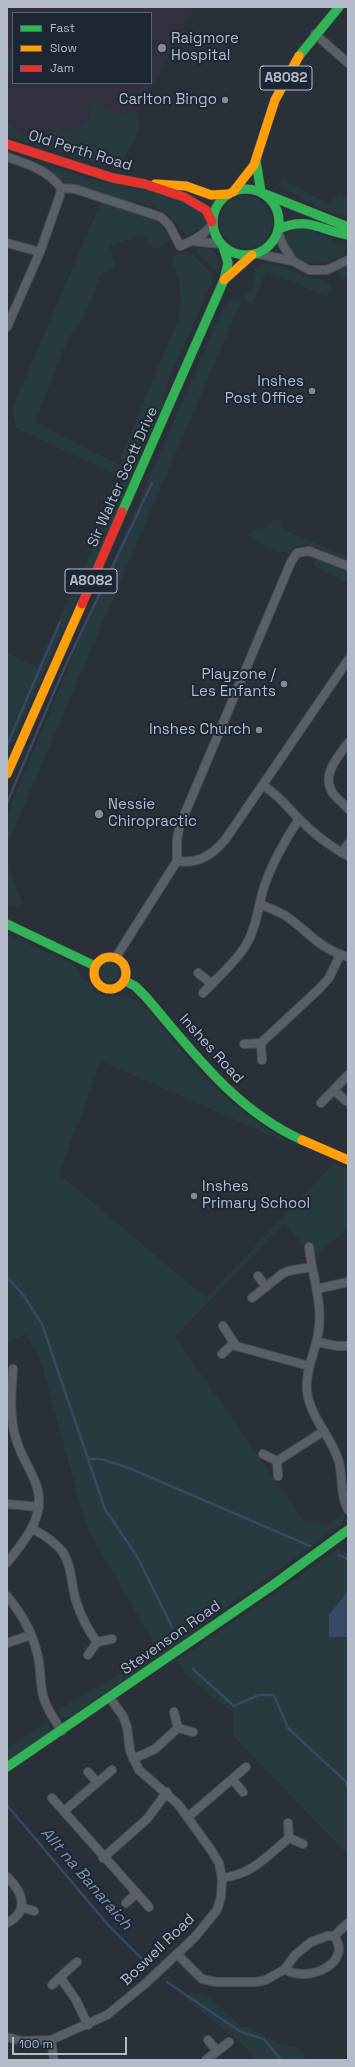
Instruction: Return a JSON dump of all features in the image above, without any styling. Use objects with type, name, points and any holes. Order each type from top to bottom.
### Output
[{"type":"main road","name":"A8082","points":[[222,245],[217,237],[212,222],[219,204],[250,172],[256,161],[276,98],[294,63],[315,34],[339,7]]},
{"type":"main road","name":"Old Perth Road","points":[[7,144],[113,178],[145,184],[184,197],[197,203],[206,210],[212,222]]},
{"type":"main road","name":"A8082","points":[[255,254],[271,244],[278,230],[278,212],[273,203],[263,193],[256,161]]},
{"type":"main road","name":"Old Perth Road","points":[[145,184],[178,185],[211,195],[231,193]]},
{"type":"main road","points":[[231,193],[244,190],[263,193],[279,198],[328,221],[348,227]]},
{"type":"main road","points":[[278,230],[287,224],[302,222],[348,235]]},
{"type":"main road","points":[[222,245],[239,255],[255,254]]},
{"type":"main road","name":"Sir Walter Scott Drive","points":[[7,774],[224,280],[228,263],[222,245]]},
{"type":"main road","name":"Sir Walter Scott Drive","points":[[224,280],[255,254]]},
{"type":"main road","points":[[7,924],[95,966]]},
{"type":"main road","points":[[116,957],[126,967],[125,981],[117,988],[106,989],[97,982],[94,971],[95,966],[102,959],[116,957]]},
{"type":"main road","name":"Inshes Road","points":[[125,981],[135,986],[146,997],[216,1079],[236,1098],[262,1117],[294,1136],[348,1160]]},
{"type":"main road","name":"Stevenson Road","points":[[7,1767],[62,1731],[273,1585],[348,1530]]},
{"type":"street","points":[[315,34],[348,63]]},
{"type":"street","name":"Old Perth Road","points":[[7,157],[36,168],[54,180],[61,188]]},
{"type":"street","points":[[7,327],[40,252],[60,195],[61,188],[75,188],[161,216],[169,225],[180,246],[192,241],[208,230],[212,222]]},
{"type":"street","points":[[278,230],[282,245],[293,261]]},
{"type":"street","points":[[192,241],[222,245]]},
{"type":"street","points":[[7,242],[40,252]]},
{"type":"street","points":[[255,254],[293,261],[309,270],[320,271],[335,268],[348,260]]},
{"type":"street","points":[[116,957],[177,861],[177,839],[180,826],[291,562],[297,554],[309,551],[348,566]]},
{"type":"street","points":[[177,861],[187,863],[197,861],[207,858],[216,851],[264,786],[348,660]]},
{"type":"street","points":[[348,743],[332,764],[328,775],[329,786],[334,795],[348,809]]},
{"type":"street","points":[[264,786],[284,802],[299,819],[324,841],[345,855],[348,844]]},
{"type":"street","points":[[203,993],[234,960],[246,944],[254,927],[269,875],[287,838],[299,819]]},
{"type":"street","points":[[244,1044],[261,1044],[319,989],[329,978],[344,956],[315,941],[285,915],[260,904]]},
{"type":"street","points":[[198,973],[212,984]]},
{"type":"street","points":[[261,1044],[262,1060]]},
{"type":"street","points":[[322,1102],[348,1075]]},
{"type":"street","points":[[334,1090],[346,1102]]},
{"type":"street","points":[[309,1247],[317,1289],[320,1317],[317,1342],[309,1366],[307,1379],[308,1397],[313,1413],[334,1445],[339,1464],[342,1494],[348,1510]]},
{"type":"street","points":[[252,1298],[288,1271],[312,1267]]},
{"type":"street","points":[[258,1276],[266,1287]]},
{"type":"street","points":[[317,1289],[348,1282]]},
{"type":"street","points":[[223,1326],[234,1343],[249,1350],[309,1366]]},
{"type":"street","points":[[317,1342],[336,1346],[348,1346]]},
{"type":"street","points":[[222,1354],[234,1343]]},
{"type":"street","points":[[7,1563],[32,1529],[39,1507],[37,1486],[17,1443],[13,1428],[9,1387],[13,1369]]},
{"type":"street","points":[[277,1461],[324,1431]]},
{"type":"street","points":[[263,1454],[277,1461]]},
{"type":"street","points":[[277,1461],[278,1476]]},
{"type":"street","points":[[339,1464],[348,1461]]},
{"type":"street","points":[[7,1504],[39,1507]]},
{"type":"street","points":[[32,1529],[62,1550],[66,1559],[76,1600],[87,1628],[97,1642]]},
{"type":"street","points":[[7,1596],[24,1620],[31,1635],[39,1663],[43,1698],[49,1711],[62,1731]]},
{"type":"street","points":[[7,1643],[31,1635]]},
{"type":"street","points":[[88,1655],[97,1642],[112,1639]]},
{"type":"street","name":"Boswell Road","points":[[7,2037],[21,2041],[51,2040],[88,2025],[107,2015],[126,2001],[178,1955],[207,1924],[217,1910],[221,1897],[222,1878],[219,1863],[188,1817],[167,1792],[139,1770],[133,1759],[127,1727],[123,1716],[110,1698]]},
{"type":"street","points":[[174,1712],[178,1728]]},
{"type":"street","points":[[133,1759],[155,1749],[178,1728]]},
{"type":"street","points":[[178,1728],[193,1732]]},
{"type":"street","points":[[188,1817],[233,1780],[246,1767]]},
{"type":"street","points":[[64,1811],[112,1770]]},
{"type":"street","points":[[88,1772],[97,1782]]},
{"type":"street","points":[[233,1780],[243,1792]]},
{"type":"street","points":[[103,1858],[147,1819],[167,1792]]},
{"type":"street","points":[[52,1798],[103,1858],[149,1907]]},
{"type":"street","points":[[288,1823],[289,1838]]},
{"type":"street","points":[[222,1878],[238,1876],[249,1871],[289,1838]]},
{"type":"street","points":[[289,1838],[303,1844]]},
{"type":"street","points":[[7,1877],[17,1886],[21,1895],[22,1907],[15,1919],[7,1924]]},
{"type":"street","points":[[126,1903],[137,1893]]},
{"type":"street","points":[[22,1907],[34,1911]]},
{"type":"street","points":[[178,1955],[202,1978],[216,1982],[266,1980],[285,1969],[304,1946],[318,1938],[334,1936],[348,1923]]},
{"type":"street","points":[[285,1969],[294,1975],[310,1975],[327,1967],[338,1957],[340,1949],[339,1942],[334,1936]]},
{"type":"street","points":[[52,1985],[77,1962]]},
{"type":"street","points":[[60,1977],[76,2000],[88,2025]]},
{"type":"street","points":[[51,2040],[54,2060]]},
{"type":"street","points":[[208,2040],[217,2051]]},
{"type":"street","points":[[206,2060],[228,2042]]},
{"type":"shaded area","name":"Raigmore Hospital","points":[[7,7],[195,7],[141,109],[66,149],[7,133]]},
{"type":"green space","points":[[7,54],[12,55],[12,73],[7,72]]},
{"type":"green space","points":[[89,102],[121,114],[137,111],[140,128],[119,170],[7,136],[7,121],[13,128],[21,133],[39,139],[55,129],[77,129],[85,124],[89,116]]},
{"type":"green space","points":[[7,154],[111,185],[112,183],[190,201],[205,217],[205,224],[199,230],[197,228],[191,235],[187,235],[168,214],[152,206],[130,200],[129,203],[64,182]]},
{"type":"green space","points":[[282,179],[327,203],[340,193],[348,197],[348,216],[323,210],[278,185]]},
{"type":"green space","points":[[241,196],[251,196],[260,200],[268,208],[272,217],[272,227],[268,236],[260,244],[251,248],[241,248],[232,244],[224,236],[220,227],[220,217],[224,208],[232,200]]},
{"type":"green space","points":[[102,200],[131,210],[153,220],[167,233],[168,241],[156,249],[151,247],[142,234],[110,246],[116,267],[105,271],[99,277],[93,296],[79,325],[72,333],[63,350],[35,422],[122,466],[124,460],[120,458],[179,318],[181,293],[173,256],[187,252],[191,253],[214,275],[214,277],[167,384],[163,405],[135,466],[137,467],[7,753],[7,653],[37,667],[125,479],[16,428],[12,409]]},
{"type":"green space","points":[[297,227],[307,228],[332,240],[332,243],[346,246],[344,255],[332,260],[318,263],[311,263],[298,259],[293,254],[285,240],[287,234]]},
{"type":"green space","points":[[206,246],[214,251],[218,257],[220,265],[218,273],[196,252],[196,249],[206,248]]},
{"type":"green space","points":[[264,263],[279,265],[306,277],[325,280],[331,286],[329,294],[326,296],[266,271],[253,304],[242,299],[253,288],[255,269]]},
{"type":"green space","points":[[348,267],[348,273],[344,281],[340,278],[338,270]]},
{"type":"green space","points":[[235,298],[242,299],[7,845],[7,815],[101,589],[222,311],[229,300]]},
{"type":"green space","points":[[273,519],[282,522],[280,528],[345,556],[348,551],[348,558],[334,556],[307,545],[294,547],[291,553],[281,552],[264,546],[250,537],[249,533],[253,530],[265,529]]},
{"type":"green space","points":[[323,558],[348,569],[348,583],[314,566],[314,561]]},
{"type":"green space","points":[[7,845],[12,875],[16,889],[23,903],[19,908],[7,905]]},
{"type":"green space","points":[[7,934],[72,964],[98,995],[112,997],[126,996],[140,1003],[194,1065],[230,1101],[255,1121],[299,1148],[101,1061],[59,1174],[206,1298],[334,1163],[348,1169],[348,1229],[315,1255],[303,1247],[288,1225],[283,1224],[175,1337],[304,1521],[329,1523],[343,1514],[343,1523],[161,1655],[71,1716],[65,1718],[56,1712],[159,1652],[87,1528],[39,1355],[25,1334],[15,1340],[7,1342]]},
{"type":"green space","points":[[110,962],[117,965],[120,972],[117,979],[110,982],[103,979],[100,972],[103,965]]},
{"type":"green space","points":[[338,1549],[348,1553],[348,1855],[234,1737],[234,1714],[187,1676],[177,1661]]},
{"type":"green space","points":[[48,1721],[50,1729],[48,1734],[7,1760],[7,1748]]},
{"type":"green space","points":[[193,1993],[205,1994],[242,2027],[254,2030],[279,2044],[298,2047],[307,2060],[255,2060],[245,2047],[186,1999]]},
{"type":"water","points":[[348,1591],[348,1637],[329,1637],[329,1615]]},
{"type":"waterway","points":[[7,803],[63,671],[152,483]]},
{"type":"waterway","points":[[7,745],[60,622]]},
{"type":"waterway","points":[[7,1277],[24,1296],[42,1324],[105,1509],[138,1558],[172,1627]]},
{"type":"waterway","points":[[88,1459],[101,1459],[129,1468],[310,1546]]},
{"type":"waterway","points":[[338,1555],[348,1559]]},
{"type":"waterway","points":[[193,1669],[234,1706],[259,1695],[274,1695],[288,1728],[345,1781],[348,1787]]},
{"type":"waterway","name":"Allt na Banaraich","points":[[7,1805],[108,1925],[149,1966]]},
{"type":"waterway","name":"Allt na Banaraich","points":[[167,1982],[241,2032],[264,2039],[281,2060]]},
{"type":"traffic: fast","points":[[299,56],[339,7]]},
{"type":"traffic: fast","points":[[256,161],[261,192]]},
{"type":"traffic: fast","points":[[246,189],[259,191],[269,199],[277,209],[279,222],[277,235],[269,245],[259,253],[246,255],[233,253],[223,245],[215,235],[213,222],[215,209],[223,199],[233,191],[246,189]]},
{"type":"traffic: fast","points":[[265,194],[348,227]]},
{"type":"traffic: fast","points":[[279,229],[289,225],[306,224],[348,235]]},
{"type":"traffic: fast","points":[[122,512],[224,280],[228,263],[223,246]]},
{"type":"traffic: fast","points":[[7,924],[95,966]]},
{"type":"traffic: fast","points":[[125,981],[135,986],[146,997],[180,1038],[216,1078],[235,1096],[256,1113],[302,1140]]},
{"type":"traffic: fast","points":[[7,1767],[273,1585],[348,1530]]},
{"type":"traffic: slow","points":[[233,192],[254,165],[275,100],[299,56]]},
{"type":"traffic: slow","points":[[155,184],[186,186],[211,195],[229,194]]},
{"type":"traffic: slow","points":[[224,280],[252,255]]},
{"type":"traffic: slow","points":[[7,774],[82,604]]},
{"type":"traffic: slow","points":[[107,957],[113,957],[122,961],[126,973],[122,985],[113,989],[107,989],[98,985],[94,976],[94,970],[98,961],[107,957]]},
{"type":"traffic: slow","points":[[302,1140],[348,1160]]},
{"type":"traffic: jam","points":[[7,144],[113,178],[145,184],[184,197],[206,210],[212,222]]},
{"type":"traffic: jam","points":[[82,604],[122,512]]},
{"type":"place","name":"Raigmore Hospital","points":[[162,48]]},
{"type":"place","name":"Carlton Bingo","points":[[225,100]]},
{"type":"place","name":"Inshes Post Office","points":[[312,391]]},
{"type":"place","name":"Playzone / Les Enfants","points":[[284,684]]},
{"type":"place","name":"Inshes Church","points":[[259,730]]},
{"type":"place","name":"Nessie Chiropractic","points":[[99,814]]},
{"type":"place","name":"Inshes Primary School","points":[[194,1196]]}]
